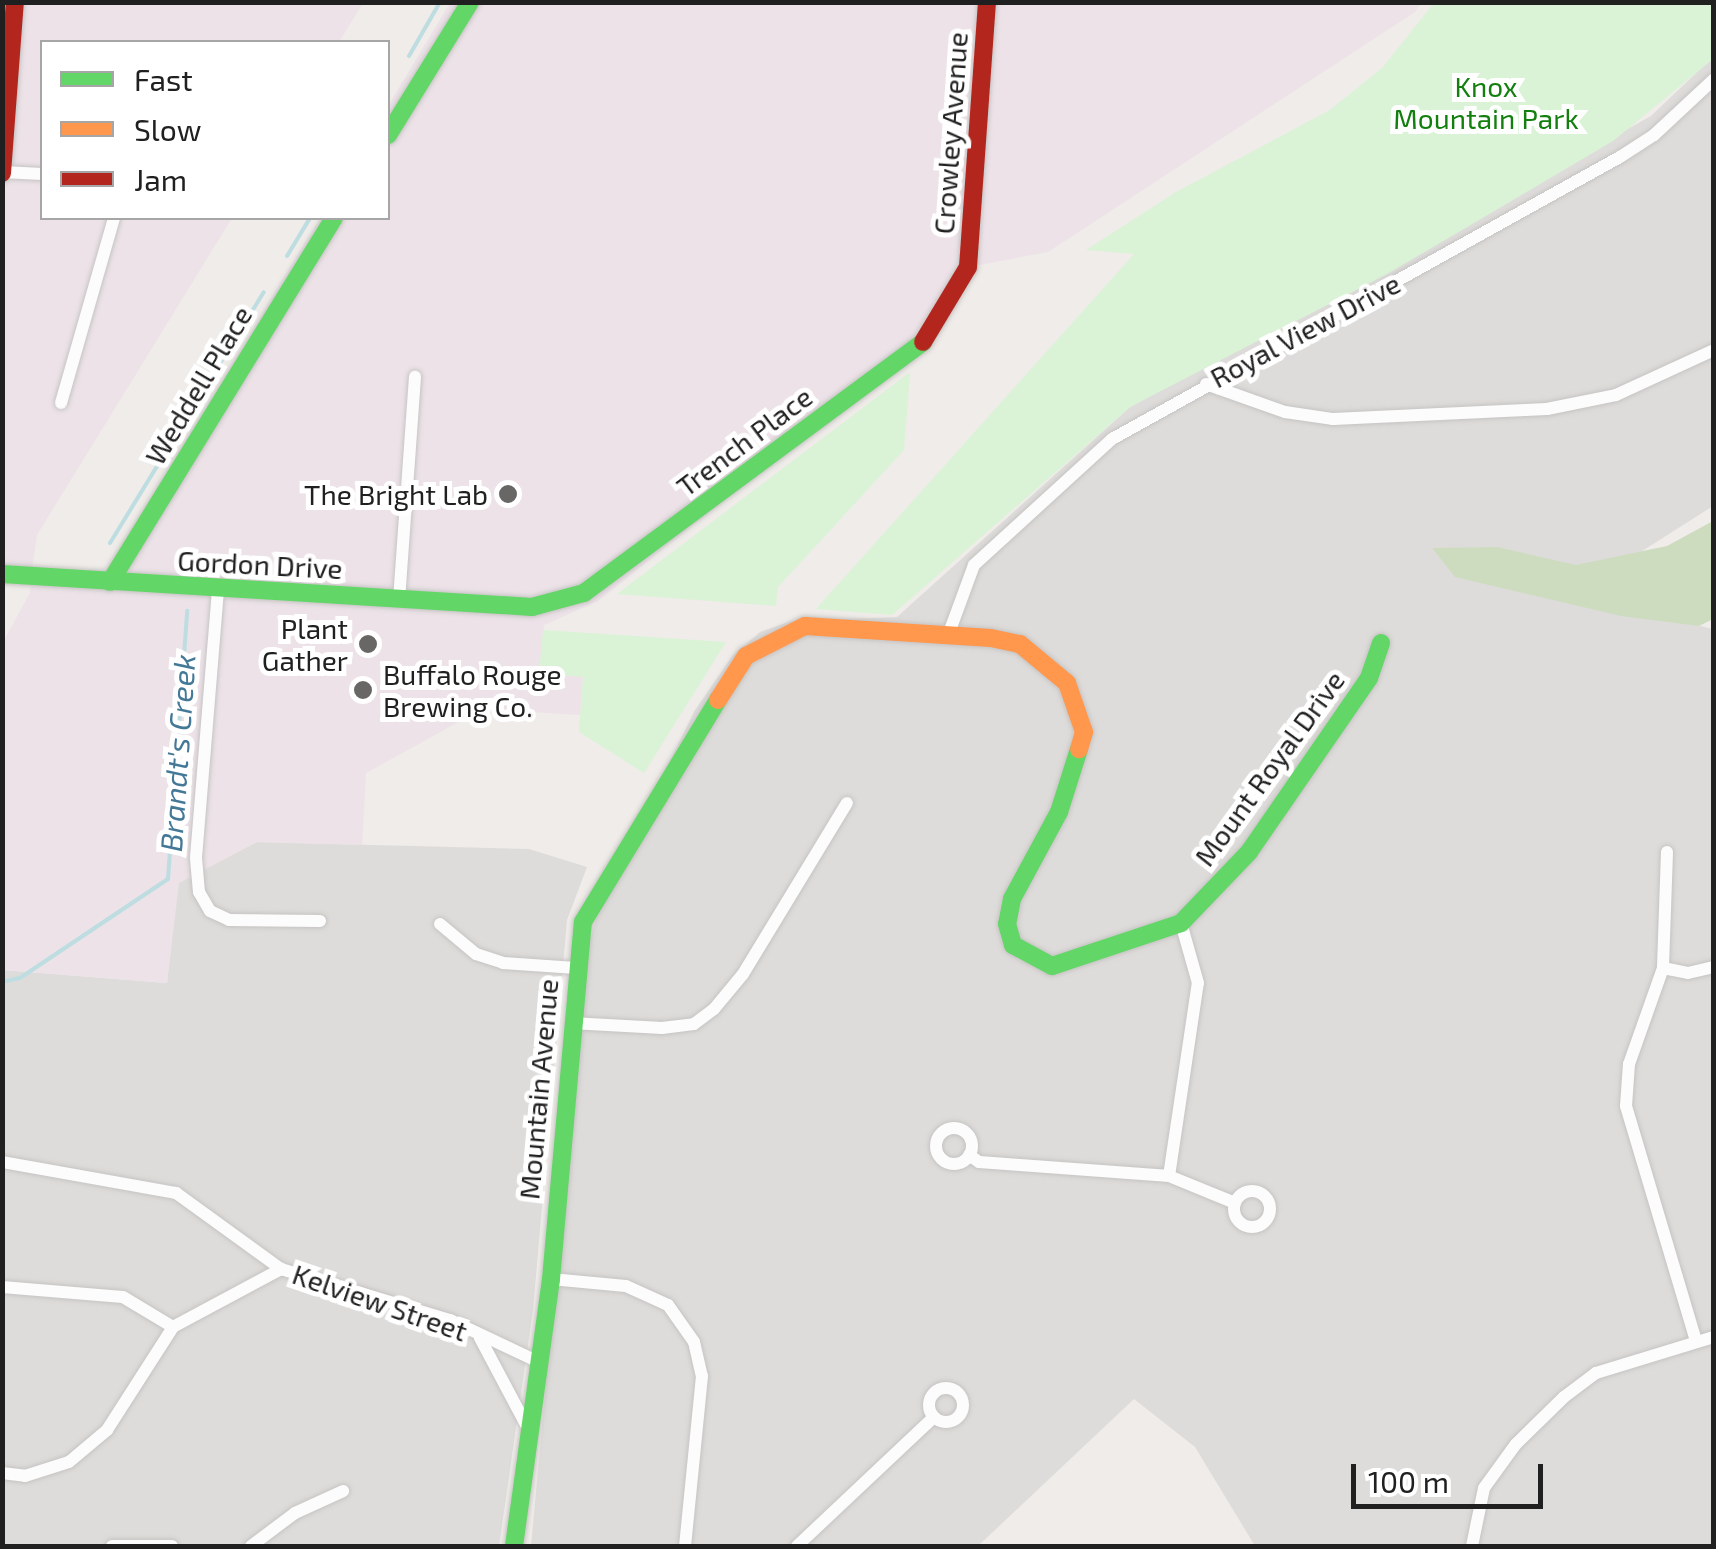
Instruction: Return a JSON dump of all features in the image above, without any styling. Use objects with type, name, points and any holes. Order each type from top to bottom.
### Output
[{"type":"street","points":[[15,2],[3,173],[40,174]]},
{"type":"street","points":[[390,131],[470,2]]},
{"type":"street","name":"Crowley Avenue","points":[[968,267],[987,2]]},
{"type":"street","name":"Royal View Drive","points":[[948,633],[974,565],[1112,439],[1620,157],[1654,136],[1714,79]]},
{"type":"street","points":[[61,403],[113,220]]},
{"type":"street","name":"Weddell Place","points":[[110,582],[333,220]]},
{"type":"street","name":"Trench Place","points":[[515,607],[556,604],[584,594],[932,336],[968,267]]},
{"type":"street","points":[[1206,384],[1285,412],[1333,419],[1529,410],[1616,395],[1714,350]]},
{"type":"street","points":[[399,600],[415,377]]},
{"type":"street","name":"Gordon Drive","points":[[2,574],[515,607]]},
{"type":"street","points":[[218,590],[196,858],[199,892],[210,910],[229,920],[320,922]]},
{"type":"street","name":"Mount Royal Drive","points":[[730,673],[769,639],[805,626],[948,633],[1020,644],[1046,661],[1067,683],[1084,732],[1059,812],[1012,899],[1007,924],[1013,945],[1052,966],[1181,923],[1249,852],[1368,678],[1382,642]]},
{"type":"street","name":"Mountain Avenue","points":[[514,1546],[551,1279],[576,968],[596,892],[730,673]]},
{"type":"street","points":[[571,1023],[662,1028],[694,1024],[714,1009],[744,974],[847,804]]},
{"type":"street","points":[[1667,852],[1663,968],[1628,1064],[1626,1106],[1695,1338]]},
{"type":"street","points":[[1168,1176],[1198,983],[1181,923]]},
{"type":"street","points":[[440,924],[476,954],[503,963],[576,968]]},
{"type":"street","points":[[1663,968],[1688,974],[1714,967]]},
{"type":"street","points":[[969,1156],[978,1162],[1168,1176],[1235,1203]]},
{"type":"street","name":"Kelview Street","points":[[2,1162],[176,1194],[281,1270],[450,1320],[539,1362]]},
{"type":"street","points":[[2,1473],[25,1476],[69,1462],[94,1440],[173,1327],[281,1270]]},
{"type":"street","points":[[551,1279],[626,1286],[668,1306],[694,1342],[702,1376],[685,1546]]},
{"type":"street","points":[[2,1288],[123,1297],[173,1327]]},
{"type":"street","points":[[479,1336],[504,1374],[528,1430]]},
{"type":"street","points":[[1472,1546],[1484,1488],[1564,1398],[1596,1373],[1695,1338],[1714,1337]]},
{"type":"street","points":[[797,1546],[934,1417]]},
{"type":"street","points":[[251,1546],[295,1512],[343,1492]]},
{"type":"street","points":[[112,1546],[172,1546]]},
{"type":"shaded area","points":[[2,3],[363,3],[340,40],[40,40],[40,220],[231,220],[37,535],[32,569],[104,574],[319,220],[390,220],[390,103],[450,3],[1421,3],[1415,12],[1048,252],[968,267],[932,335],[598,601],[544,625],[539,673],[583,676],[580,715],[482,709],[366,773],[362,845],[257,842],[179,883],[167,983],[3,970],[3,642],[30,593],[32,570],[3,567]]},
{"type":"shaded area","points":[[1713,57],[1713,506],[1573,595],[1713,629],[1713,1546],[1255,1546],[1195,1447],[1134,1399],[978,1546],[531,1546],[585,960],[601,900],[695,710],[733,655],[760,632],[791,621],[897,617],[1130,407],[1651,116]]},
{"type":"shaded area","points":[[257,842],[529,849],[587,867],[567,920],[533,1310],[499,1546],[3,1546],[2,970],[167,983],[178,883]]},
{"type":"green space","name":"Knox Mountain Park","points":[[1434,3],[1713,3],[1713,59],[1613,141],[1389,273],[1130,407],[892,615],[816,609],[1134,254],[1086,250],[1176,192],[1330,110],[1382,68]]},
{"type":"green space","points":[[910,372],[904,450],[778,587],[776,606],[617,594]]},
{"type":"green space","points":[[1713,521],[1713,619],[1699,626],[1621,616],[1455,577],[1432,548],[1497,547],[1576,565],[1667,546]]},
{"type":"green space","points":[[543,630],[726,642],[644,773],[579,732],[583,677],[539,673]]},
{"type":"waterway","name":"Brandt's Creek","points":[[409,56],[440,2]]},
{"type":"waterway","name":"Brandt's Creek","points":[[287,256],[309,220]]},
{"type":"waterway","name":"Brandt's Creek","points":[[110,543],[264,292]]},
{"type":"waterway","name":"Brandt's Creek","points":[[2,982],[20,978],[168,879],[187,611]]},
{"type":"traffic: fast","points":[[390,132],[470,2]]},
{"type":"traffic: fast","points":[[110,582],[333,220]]},
{"type":"traffic: fast","points":[[2,574],[532,607],[584,593],[923,342]]},
{"type":"traffic: fast","points":[[1079,749],[1059,812],[1012,899],[1007,924],[1013,945],[1052,966],[1181,923],[1249,852],[1369,678],[1381,643]]},
{"type":"traffic: fast","points":[[514,1546],[551,1279],[583,922],[718,700]]},
{"type":"traffic: slow","points":[[718,700],[746,656],[805,626],[991,638],[1020,644],[1067,683],[1084,732],[1079,749]]},
{"type":"traffic: jam","points":[[2,173],[15,2]]},
{"type":"traffic: jam","points":[[923,342],[968,267],[987,2]]},
{"type":"place","name":"The Bright Lab","points":[[508,494]]},
{"type":"place","name":"Plant Gather","points":[[368,644]]},
{"type":"place","name":"Buffalo Rouge Brewing Co.","points":[[363,690]]}]
